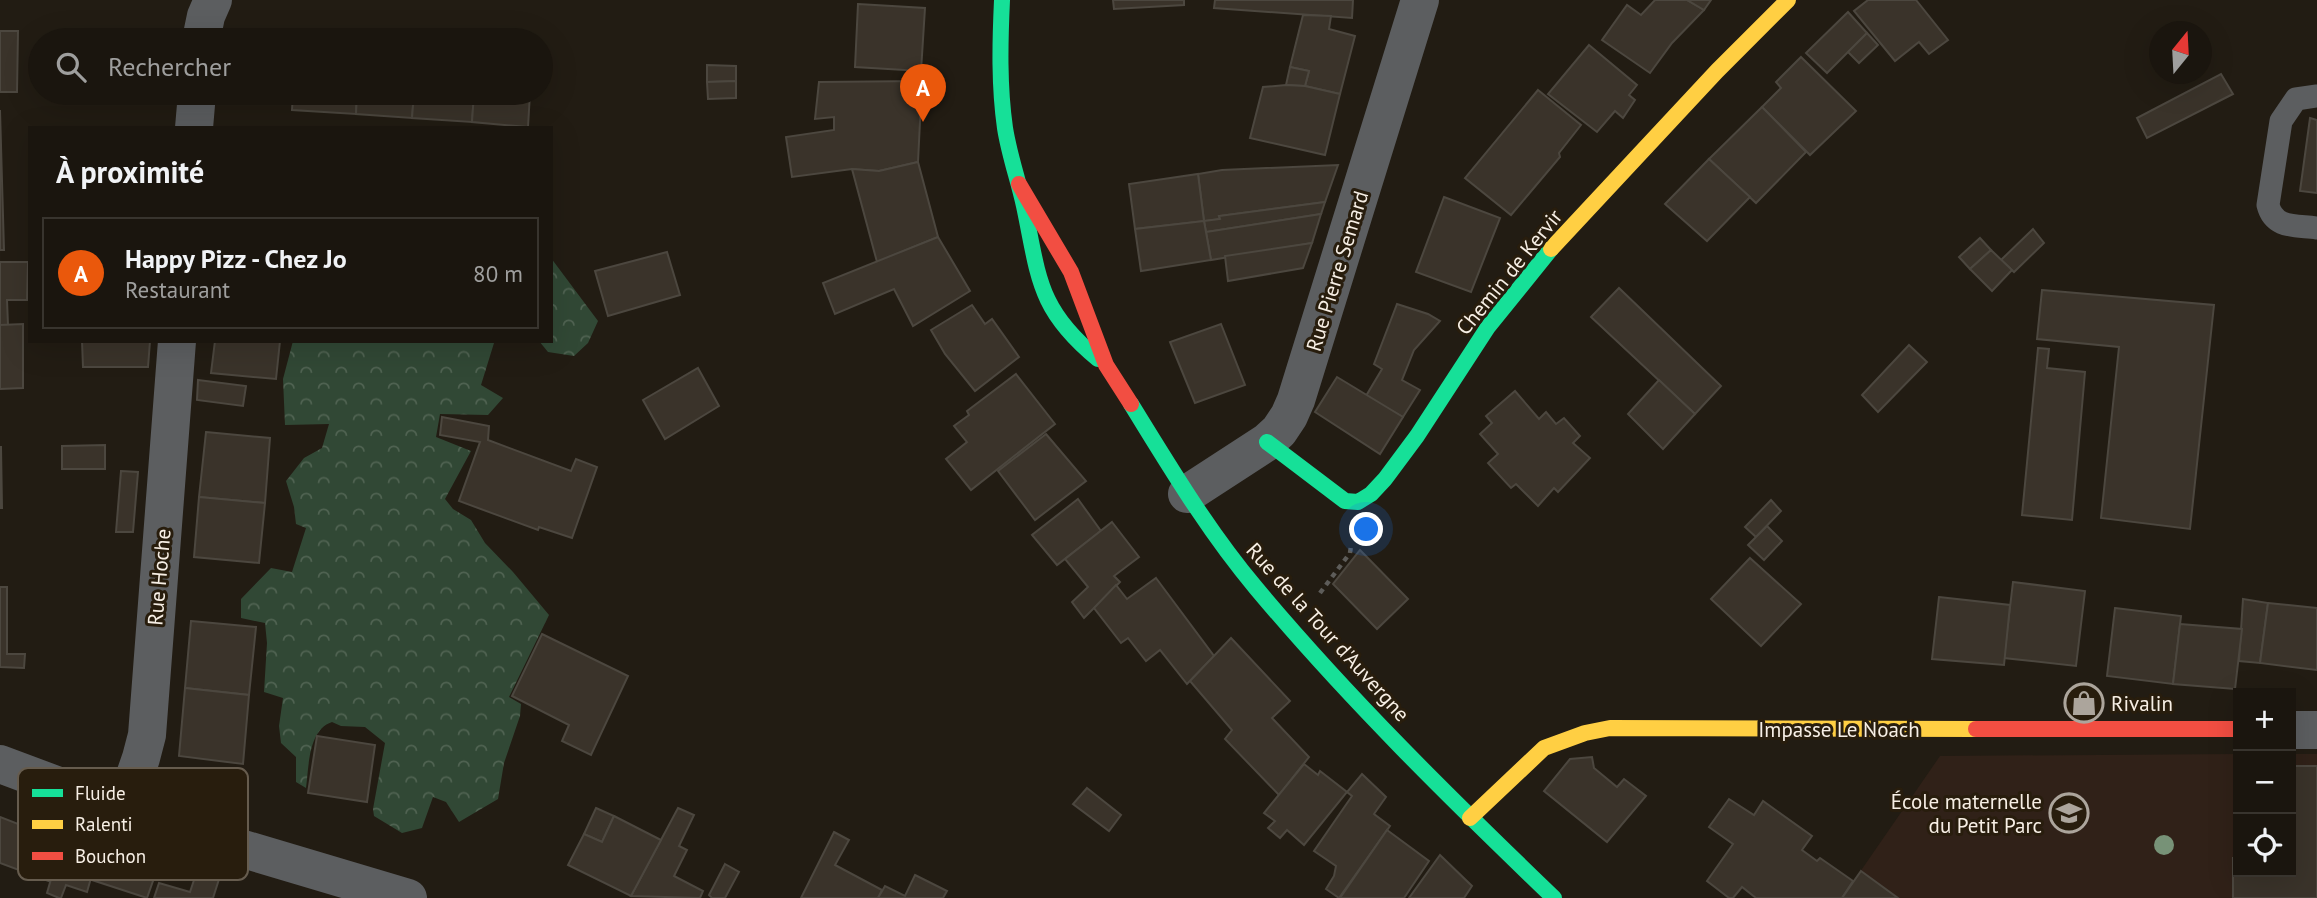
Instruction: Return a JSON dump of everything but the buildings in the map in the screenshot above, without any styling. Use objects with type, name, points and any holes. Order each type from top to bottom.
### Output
[{"type":"street","points":[[204,28],[213,0]]},
{"type":"street","name":"Rue de la Tour d'Auvergne","points":[[1003,0],[1001,49],[1005,131],[1040,285],[1049,304],[1082,346],[1105,365]]},
{"type":"street","name":"Rue Pierre Semard","points":[[1187,494],[1267,442],[1289,416],[1420,0]]},
{"type":"street","name":"Chemin de Kervir","points":[[1356,503],[1368,497],[1392,471],[1482,335],[1567,231],[1736,51],[1788,0]]},
{"type":"street","points":[[194,126],[196,105]]},
{"type":"street","name":"Rue de la Tour d'Auvergne","points":[[1019,184],[1071,272],[1105,365],[1187,494],[1255,587],[1357,700],[1470,818],[1555,898]]},
{"type":"street","name":"Rue Hoche","points":[[138,768],[147,735],[177,343]]},
{"type":"street","points":[[1267,442],[1343,500],[1356,503]]},
{"type":"street","name":"Impasse Le Noach","points":[[1470,818],[1545,748],[1585,733],[1610,729],[2233,729]]},
{"type":"street","points":[[2296,730],[2317,730]]},
{"type":"street","points":[[0,764],[18,771]]},
{"type":"street","points":[[248,850],[408,898]]},
{"type":"lane","points":[[2317,96],[2295,100],[2281,121],[2268,205],[2271,216],[2280,223],[2317,228]]},
{"type":"path","points":[[1287,623],[1307,607],[1350,553],[1356,503]]},
{"type":"shaded area","name":"École maternelle du Petit Parc","points":[[2233,754],[2233,877],[2296,877],[2296,754],[2317,754],[2317,898],[1842,898],[1940,756]]},
{"type":"green space","points":[[553,261],[598,321],[588,343],[574,356],[548,352],[541,343],[553,343]]},
{"type":"green space","points":[[292,343],[494,343],[481,385],[503,398],[488,415],[440,414],[436,437],[471,451],[445,499],[453,509],[471,520],[485,543],[549,615],[509,697],[521,704],[520,716],[504,763],[498,799],[459,822],[446,802],[433,797],[422,828],[402,833],[374,816],[385,743],[365,727],[341,726],[332,722],[324,726],[311,750],[306,788],[296,782],[296,757],[281,743],[279,726],[283,698],[264,692],[267,643],[265,623],[241,618],[241,599],[271,568],[292,572],[306,528],[296,524],[286,481],[304,458],[322,448],[329,424],[285,425],[283,379]]},
{"type":"traffic: fast","points":[[1002,0],[1001,64],[1005,128],[1038,272],[1052,307],[1063,324],[1098,359]]},
{"type":"traffic: fast","points":[[1267,442],[1345,501],[1358,502],[1371,494],[1417,436],[1488,327],[1551,249]]},
{"type":"traffic: fast","points":[[1131,404],[1206,521],[1238,566],[1291,629],[1439,785],[1554,898]]},
{"type":"traffic: slow","points":[[1551,249],[1717,71],[1788,0]]},
{"type":"traffic: slow","points":[[1470,818],[1544,748],[1585,733],[1610,728],[1976,729]]},
{"type":"traffic: jam","points":[[1019,184],[1071,272],[1106,365],[1131,404]]},
{"type":"traffic: jam","points":[[1976,729],[2233,729]]},
{"type":"place","name":"Happy Pizz - Chez Jo","points":[[923,122]]},
{"type":"place","name":"Rivalin","points":[[2084,703]]},
{"type":"place","name":"École maternelle du Petit Parc","points":[[2069,813]]}]
